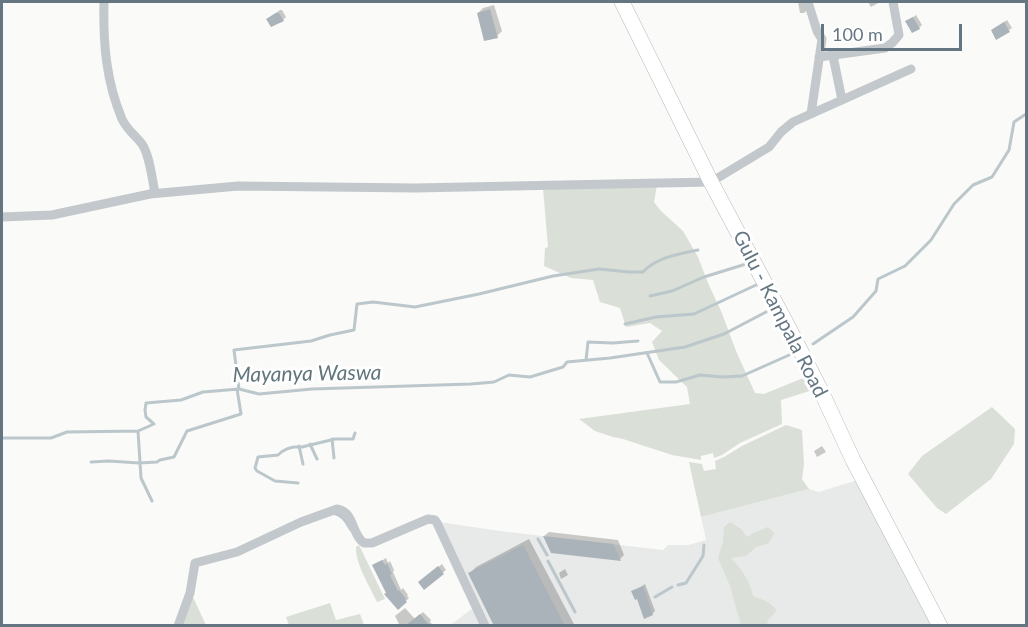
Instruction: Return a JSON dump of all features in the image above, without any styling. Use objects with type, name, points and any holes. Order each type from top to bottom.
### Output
[{"type":"main road","name":"Gulu - Kampala Road","points":[[622,2],[711,182],[793,336],[853,460],[940,626]]},
{"type":"street","points":[[104,2],[108,75],[126,128],[142,145],[146,154],[155,193]]},
{"type":"street","points":[[808,2],[817,31],[822,39],[812,114]]},
{"type":"street","points":[[819,57],[885,48],[892,43],[899,35],[892,2]]},
{"type":"street","points":[[833,56],[842,100]]},
{"type":"street","points":[[2,217],[52,215],[155,193],[238,186],[415,188],[711,182],[769,147],[794,122],[911,69]]},
{"type":"street","points":[[178,626],[190,593],[195,563],[237,552],[301,522],[341,509],[351,519],[358,538],[364,543],[372,543],[428,519],[435,520],[485,626]]},
{"type":"shaded area","points":[[657,185],[654,202],[683,231],[698,257],[755,393],[764,394],[808,376],[816,389],[781,400],[782,424],[714,458],[713,453],[701,456],[701,460],[672,455],[595,431],[579,419],[690,404],[687,387],[659,360],[652,342],[662,331],[650,323],[626,327],[620,308],[600,302],[593,280],[571,278],[544,266],[545,248],[548,247],[543,188]]},
{"type":"shaded area","points":[[992,407],[1015,429],[1014,444],[991,479],[946,514],[937,508],[908,474],[922,456]]},
{"type":"shaded area","points":[[786,425],[802,430],[804,464],[802,479],[809,489],[701,517],[689,462],[702,464],[704,471],[716,469],[715,461]]},
{"type":"shaded area","points":[[861,479],[939,625],[487,625],[439,522],[663,550],[668,545],[688,545],[706,540],[701,517],[809,489],[819,492]]},
{"type":"shaded area","points":[[730,522],[741,529],[747,537],[768,527],[774,533],[769,543],[756,547],[746,556],[731,558],[745,575],[753,596],[768,602],[777,610],[768,620],[767,625],[741,625],[730,586],[718,558],[723,542],[724,527]]},
{"type":"shaded area","points":[[359,545],[385,599],[377,602],[367,582],[356,553],[356,547]]},
{"type":"shaded area","points":[[191,593],[206,625],[180,626]]},
{"type":"shaded area","points":[[330,603],[336,620],[360,614],[364,625],[289,625],[286,617]]},
{"type":"shaded area","points":[[474,608],[482,626],[449,626],[469,611]]},
{"type":"building","points":[[490,9],[498,38],[484,41],[477,13]]},
{"type":"building","points":[[279,13],[284,21],[271,27],[266,19]]},
{"type":"building","points":[[913,17],[920,29],[912,33],[905,21]]},
{"type":"building","points":[[1004,22],[1010,32],[996,40],[991,30]]},
{"type":"building","points":[[543,536],[613,544],[621,561],[551,553]]},
{"type":"building","points":[[523,545],[565,626],[494,626],[468,573]]},
{"type":"building","points":[[382,560],[385,565],[387,563],[398,591],[407,602],[398,610],[384,594],[386,593],[372,565]]},
{"type":"building","points":[[438,566],[444,574],[424,590],[418,582]]},
{"type":"building","points":[[643,586],[653,615],[644,619],[637,599],[635,600],[631,591]]},
{"type":"building","points":[[420,614],[430,626],[405,626]]},
{"type":"waterway","name":"Mayanya Waswa","points":[[813,344],[853,317],[876,291],[878,279],[905,266],[931,240],[954,204],[973,185],[992,177],[1009,150],[1014,122],[1026,114]]},
{"type":"waterway","points":[[239,389],[234,350],[311,341],[354,330],[357,304],[373,302],[415,307],[553,276],[599,269],[643,272],[662,260],[698,250]]},
{"type":"waterway","points":[[650,296],[672,291],[704,277],[746,264]]},
{"type":"waterway","points":[[625,324],[656,317],[694,314],[756,285]]},
{"type":"waterway","name":"Mayanya Waswa","points":[[2,438],[51,438],[67,432],[138,431],[154,424],[146,417],[146,403],[181,400],[203,392],[239,389],[259,394],[312,389],[471,384],[494,382],[509,375],[530,377],[563,367],[567,362],[685,347],[724,334],[766,312]]},
{"type":"waterway","points":[[586,360],[588,342],[638,341]]},
{"type":"waterway","name":"Mayanya Waswa","points":[[647,353],[660,382],[676,382],[700,375],[742,376],[796,352]]},
{"type":"waterway","points":[[91,462],[157,462],[174,457],[187,431],[241,414],[237,389]]},
{"type":"waterway","points":[[138,431],[141,478],[152,501]]},
{"type":"waterway","points":[[298,483],[275,481],[257,471],[255,468],[258,457],[278,455],[289,448],[335,439],[353,439],[355,433]]},
{"type":"waterway","points":[[332,439],[334,458]]},
{"type":"waterway","points":[[310,444],[317,459]]},
{"type":"waterway","points":[[299,446],[303,464]]},
{"type":"waterway","points":[[333,513],[342,517],[351,530]]},
{"type":"waterway","points":[[538,539],[547,555]]},
{"type":"waterway","points":[[678,585],[686,583],[703,556],[704,545]]},
{"type":"waterway","points":[[548,561],[575,612]]},
{"type":"waterway","points":[[655,597],[672,587]]}]
